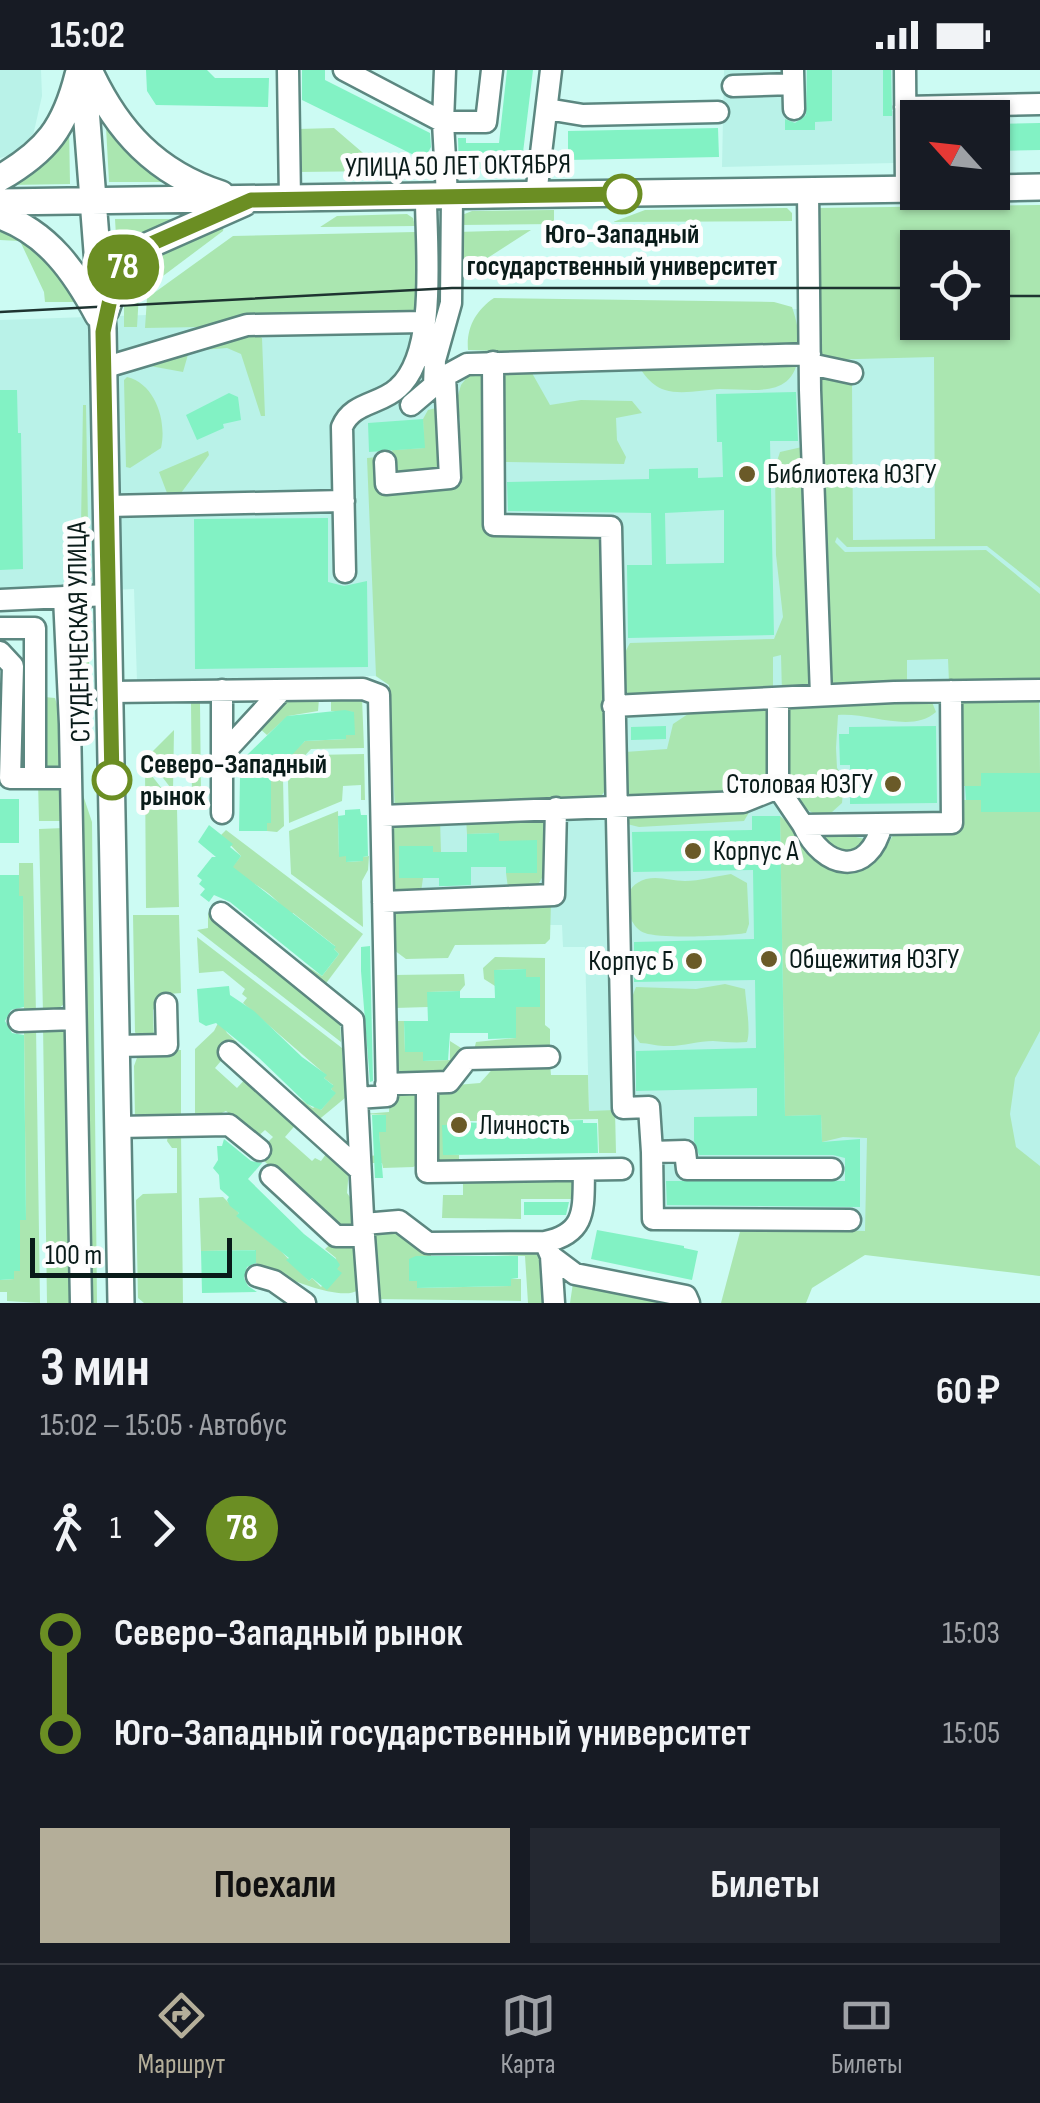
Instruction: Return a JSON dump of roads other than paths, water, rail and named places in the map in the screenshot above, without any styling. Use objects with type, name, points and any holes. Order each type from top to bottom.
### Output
[{"type":"main road","points":[[0,178],[42,150],[56,133],[84,70]]},
{"type":"main road","points":[[84,70],[116,122],[155,161],[199,186],[251,200]]},
{"type":"main road","name":"СТУДЕНЧЕСКАЯ УЛИЦА","points":[[84,70],[103,330],[120,1303]]},
{"type":"main road","points":[[1010,188],[1040,187]]},
{"type":"main road","name":"УЛИЦА 50 ЛЕТ ОКТЯБРЯ","points":[[0,202],[900,189]]},
{"type":"main road","points":[[103,330],[112,290],[132,256],[251,200]]},
{"type":"main road","points":[[0,216],[32,232],[65,262],[83,286],[103,330]]},
{"type":"street","points":[[288,70],[290,199]]},
{"type":"street","points":[[344,70],[443,122],[486,122],[492,70]]},
{"type":"street","points":[[384,462],[386,484],[450,478],[435,360],[451,303],[442,197],[445,70]]},
{"type":"street","points":[[536,195],[551,70]]},
{"type":"street","points":[[905,70],[905,100]]},
{"type":"street","points":[[734,86],[793,77],[794,110]]},
{"type":"street","points":[[1010,105],[1040,104]]},
{"type":"street","points":[[547,109],[582,114],[718,112]]},
{"type":"street","points":[[808,190],[820,694]]},
{"type":"street","points":[[344,572],[342,427],[352,412],[402,386],[416,364],[442,197]]},
{"type":"street","points":[[103,368],[247,325],[424,322]]},
{"type":"street","points":[[412,406],[440,380],[467,364],[493,362],[810,359],[852,373]]},
{"type":"street","points":[[493,362],[494,525],[611,526],[622,1108],[649,1107],[653,1220],[850,1220]]},
{"type":"street","points":[[107,506],[344,501]]},
{"type":"street","points":[[0,600],[108,595]]},
{"type":"street","name":"СТУДЕНЧЕСКАЯ УЛИЦА","points":[[64,597],[81,1303]]},
{"type":"street","points":[[0,628],[35,628],[36,778]]},
{"type":"street","points":[[0,652],[12,666],[5,779],[71,778]]},
{"type":"street","points":[[111,692],[363,688],[379,696],[386,1096],[357,1098]]},
{"type":"street","points":[[222,690],[222,813]]},
{"type":"street","points":[[222,755],[282,690]]},
{"type":"street","points":[[613,706],[778,700],[820,694],[1040,690]]},
{"type":"street","points":[[803,825],[952,823],[951,691]]},
{"type":"street","points":[[778,700],[778,788],[810,842],[823,856],[846,862],[870,852],[882,824]]},
{"type":"street","points":[[382,816],[743,802],[778,788]]},
{"type":"street","points":[[383,902],[554,895],[556,808]]},
{"type":"street","points":[[221,913],[354,1020],[369,1303]]},
{"type":"street","points":[[116,1046],[167,1045],[166,1004]]},
{"type":"street","points":[[19,1020],[75,1019]]},
{"type":"street","points":[[229,1052],[360,1170]]},
{"type":"street","points":[[386,1084],[449,1082],[467,1060],[550,1057]]},
{"type":"street","points":[[427,1083],[427,1172],[622,1169]]},
{"type":"street","points":[[117,1127],[229,1125],[260,1150]]},
{"type":"street","points":[[652,1152],[685,1151],[687,1170],[832,1169]]},
{"type":"street","points":[[548,1250],[576,1228],[583,1215],[584,1171]]},
{"type":"street","points":[[271,1176],[336,1236],[399,1221],[428,1243],[548,1250],[575,1274],[686,1296],[688,1303]]},
{"type":"street","points":[[548,1250],[554,1303]]},
{"type":"street","points":[[256,1276],[274,1281],[305,1303]]},
{"type":"tram line","points":[[0,312],[452,288],[900,288]]},
{"type":"tram line","points":[[1010,296],[1040,296]]},
{"type":"place","name":"Юго-Западный государственный университет","points":[[622,194]]},
{"type":"place","name":"Библиотека ЮЗГУ","points":[[747,474]]},
{"type":"place","name":"Северо-Западный рынок","points":[[112,780]]},
{"type":"place","name":"Столовая ЮЗГУ","points":[[893,784]]},
{"type":"place","name":"Корпус А","points":[[693,851]]},
{"type":"place","name":"Общежития ЮЗГУ","points":[[769,959]]},
{"type":"place","name":"Корпус Б","points":[[694,961]]},
{"type":"place","name":"Личность","points":[[459,1125]]}]
